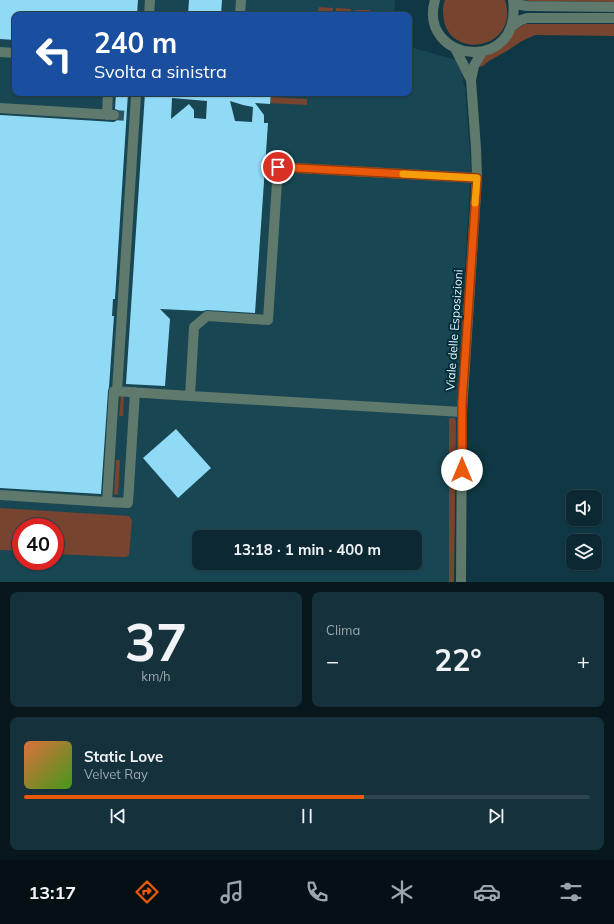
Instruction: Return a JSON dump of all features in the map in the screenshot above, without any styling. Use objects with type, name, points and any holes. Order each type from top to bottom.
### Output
[{"type":"street","points":[[149,12],[150,0]]},
{"type":"street","points":[[240,12],[241,0]]},
{"type":"street","name":"Viale delle Esposizioni","points":[[435,0],[433,11],[434,22],[439,33],[446,42],[456,48],[472,52],[482,52],[474,66],[471,80],[477,178],[462,412],[461,582]]},
{"type":"street","points":[[513,0],[521,5],[528,6],[614,7]]},
{"type":"street","points":[[482,52],[493,47],[504,39],[511,27],[514,14],[513,0]]},
{"type":"street","points":[[511,27],[527,18],[614,18]]},
{"type":"street","name":"Viale delle Esposizioni","points":[[456,48],[471,80]]},
{"type":"street","points":[[0,52],[12,53]]},
{"type":"street","points":[[0,108],[110,115],[108,96]]},
{"type":"street","points":[[118,391],[131,116],[136,96]]},
{"type":"street","points":[[190,396],[194,327],[207,316],[268,320],[278,167],[477,178]]},
{"type":"street","points":[[107,502],[114,391],[462,412]]},
{"type":"street","points":[[0,495],[128,503],[135,392]]},
{"type":"shaded area","points":[[0,0],[395,0],[394,12],[12,12],[12,96],[412,96],[412,45],[417,49],[456,60],[462,68],[465,86],[471,167],[456,420],[454,582],[0,582]]},
{"type":"shaded area","points":[[445,0],[505,0],[507,16],[503,29],[495,38],[484,44],[471,45],[459,41],[450,34],[444,21],[443,8]]},
{"type":"shaded area","points":[[524,0],[614,0],[614,2],[529,1]]},
{"type":"shaded area","points":[[319,7],[333,8],[332,12],[318,12]]},
{"type":"shaded area","points":[[336,8],[351,9],[351,12],[336,12]]},
{"type":"shaded area","points":[[355,10],[370,10],[370,12],[355,12]]},
{"type":"shaded area","points":[[525,24],[614,24],[614,36],[535,35],[522,41],[483,66],[477,67],[484,56],[502,47],[515,30]]},
{"type":"shaded area","points":[[271,97],[307,99],[307,105],[267,103],[267,100],[271,100]]},
{"type":"shaded area","points":[[121,396],[124,396],[123,416],[119,416]]},
{"type":"shaded area","points":[[455,418],[456,422],[454,582],[449,582],[449,419]]},
{"type":"shaded area","points":[[116,460],[120,460],[118,495],[114,494]]},
{"type":"shaded area","points":[[0,508],[129,516],[132,520],[129,555],[126,557],[64,554],[64,518],[12,518],[12,551],[0,550]]},
{"type":"building","points":[[0,0],[138,0],[137,12],[12,12],[12,40],[0,39]]},
{"type":"building","points":[[189,0],[222,0],[221,12],[188,12]]},
{"type":"building","points":[[116,96],[128,96],[101,494],[0,488],[0,115],[114,122],[119,119],[120,115],[118,110],[115,109]]},
{"type":"building","points":[[145,96],[271,96],[270,104],[255,103],[264,115],[264,123],[268,123],[255,313],[160,309],[170,319],[165,386],[126,384]],"holes":[[[172,98],[207,101],[206,119],[194,118],[194,110],[189,104],[171,119]],[[230,101],[253,107],[252,122],[235,121]]]},
{"type":"building","points":[[176,429],[211,468],[178,498],[143,458]]},
{"type":"tunnel","points":[[114,115],[126,116]]},
{"type":"slow traffic","points":[[403,174],[477,178],[475,203]]},
{"type":"route","points":[[278,167],[477,178],[462,404],[462,470]]}]
